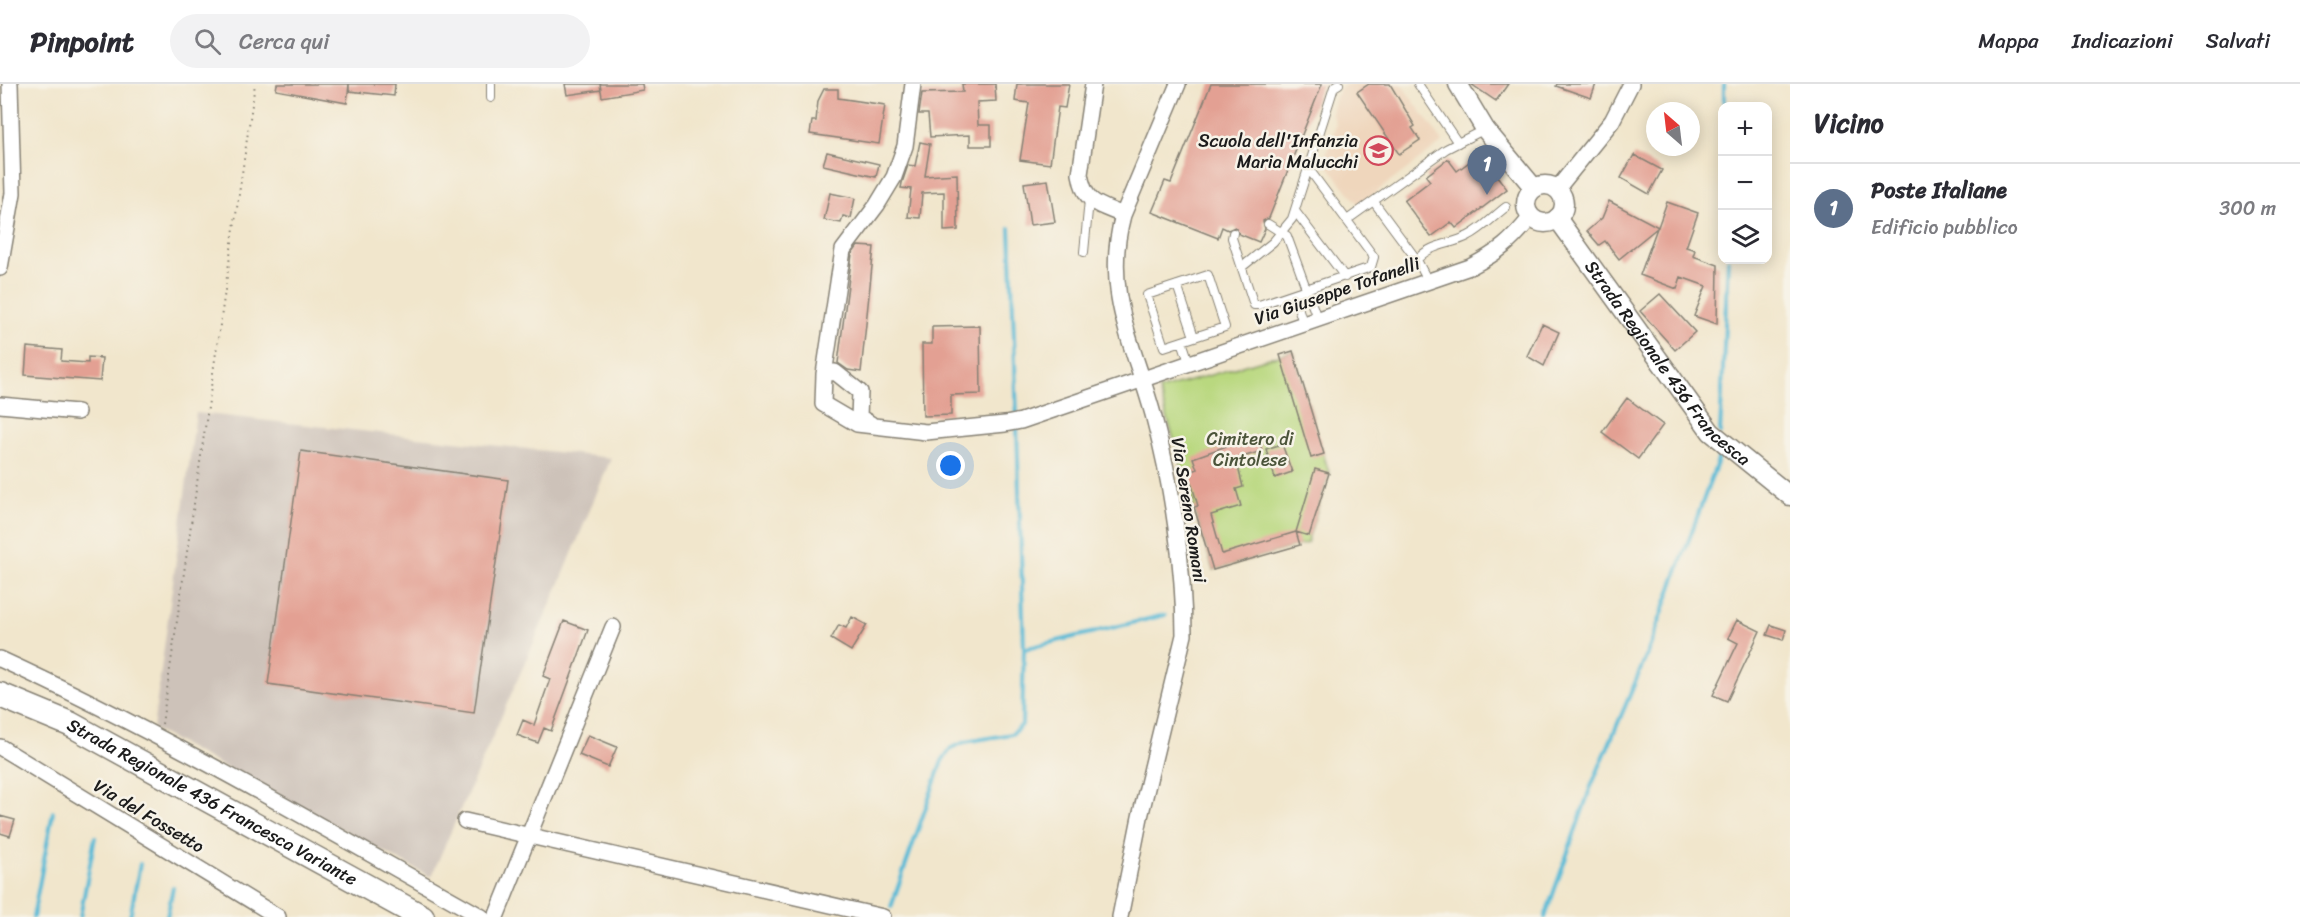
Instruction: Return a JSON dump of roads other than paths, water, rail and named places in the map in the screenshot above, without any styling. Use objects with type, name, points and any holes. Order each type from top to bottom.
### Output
[{"type":"main road","name":"Strada Regionale 436 Francesca Variante","points":[[0,696],[70,724],[422,917]]},
{"type":"street","points":[[0,268],[13,193],[10,84]]},
{"type":"street","points":[[874,426],[859,417],[860,392],[835,372],[825,374],[843,250],[877,205],[894,177],[905,146],[913,84]]},
{"type":"street","points":[[1093,84],[1080,174],[1082,187],[1089,200],[1123,215]]},
{"type":"street","name":"Via Sereno Romani","points":[[1120,917],[1140,817],[1184,634],[1183,600],[1168,482],[1154,417],[1120,309],[1116,277],[1117,245],[1123,215],[1178,84]]},
{"type":"street","points":[[1458,84],[1485,129],[1534,188]]},
{"type":"street","points":[[1557,189],[1612,121],[1631,84]]},
{"type":"street","points":[[1546,185],[1557,189],[1564,204],[1557,218],[1541,222],[1531,217],[1526,205],[1534,188],[1546,185]]},
{"type":"street","name":"Via Giuseppe Tofanelli","points":[[825,374],[823,404],[857,424],[926,432],[1021,421],[1310,320],[1462,270],[1510,243],[1531,217]]},
{"type":"street","name":"Strada Regionale 436 Francesca","points":[[1557,218],[1711,432],[1790,496]]},
{"type":"street","points":[[0,405],[77,412]]},
{"type":"street","points":[[496,917],[614,627]]},
{"type":"street","points":[[0,659],[79,695],[160,738],[482,917]]},
{"type":"street","name":"Via del Fossetto","points":[[0,747],[278,917]]},
{"type":"street","points":[[465,821],[883,917]]},
{"type":"lane","points":[[491,84],[491,98]]},
{"type":"lane","points":[[1242,267],[1273,242],[1292,219],[1334,87],[1339,84]]},
{"type":"lane","points":[[1418,84],[1458,143]]},
{"type":"lane","points":[[1347,220],[1446,149],[1485,129]]},
{"type":"lane","points":[[1233,233],[1232,237],[1254,305],[1294,294],[1371,267],[1374,260],[1308,168]]},
{"type":"lane","points":[[1084,252],[1089,200]]},
{"type":"lane","points":[[1374,202],[1417,260],[1428,281]]},
{"type":"lane","points":[[1417,260],[1422,253],[1469,236],[1506,207]]},
{"type":"lane","points":[[1295,211],[1345,277]]},
{"type":"lane","points":[[1268,224],[1287,236],[1307,289],[1310,320]]},
{"type":"lane","points":[[1208,274],[1225,327],[1194,337],[1164,347],[1146,295],[1208,274]]},
{"type":"lane","points":[[1178,285],[1194,337]]},
{"type":"lane","points":[[1294,294],[1310,320]]},
{"type":"lane","points":[[1182,341],[1189,362]]},
{"type":"waterway","points":[[1724,84],[1724,102]]},
{"type":"waterway","points":[[1010,228],[1017,419]]},
{"type":"waterway","points":[[1720,433],[1728,264]]},
{"type":"waterway","points":[[1017,427],[1024,649]]},
{"type":"waterway","points":[[1545,917],[1590,789],[1646,657],[1719,457],[1719,446]]},
{"type":"waterway","points":[[891,907],[942,761],[951,748],[965,742],[1012,734],[1022,725],[1024,649],[1165,615]]},
{"type":"waterway","points":[[33,917],[53,812]]},
{"type":"waterway","points":[[80,917],[95,837]]},
{"type":"waterway","points":[[130,917],[140,864]]},
{"type":"waterway","points":[[167,917],[173,887]]},
{"type":"place","name":"Scuola dell'Infanzia Maria Malucchi","points":[[1379,151]]},
{"type":"place","name":"Poste Italiane","points":[[1487,195]]},
{"type":"park label","name":"Cimitero di Cintolese","points":[[1250,449]]}]
